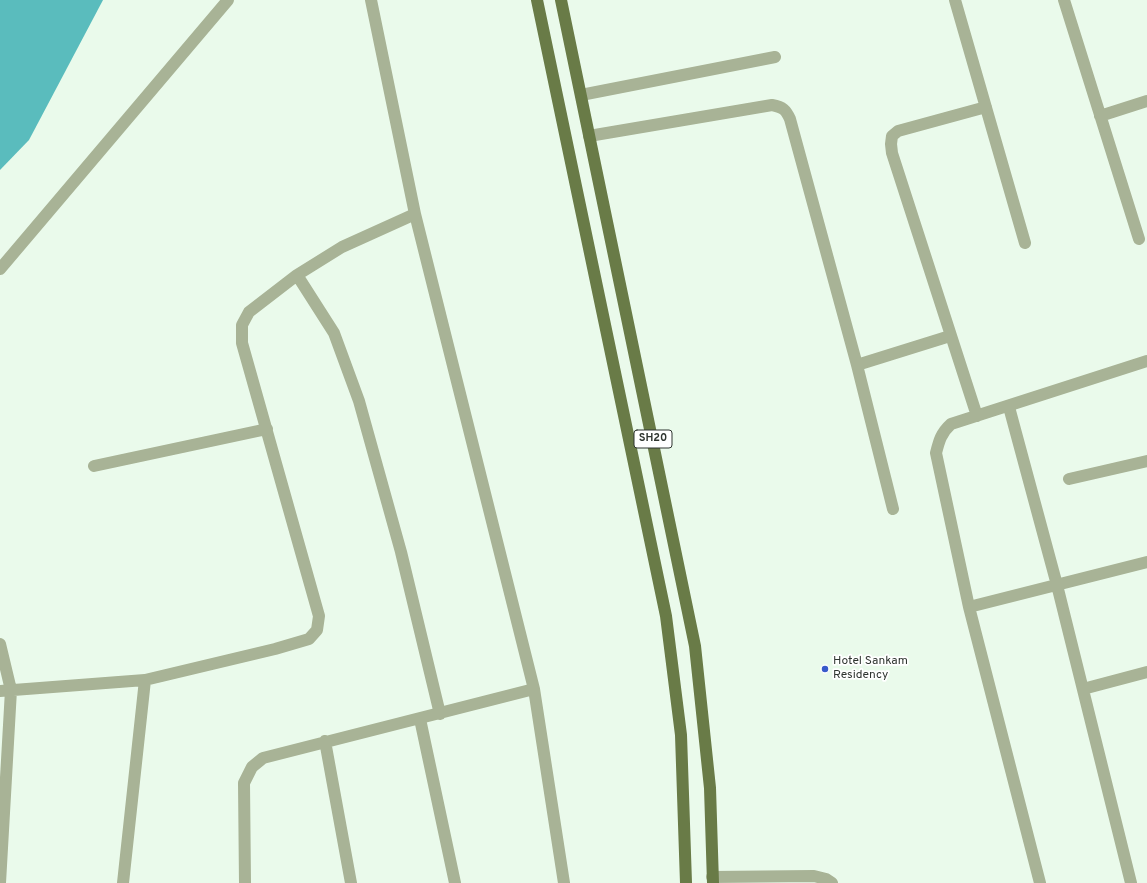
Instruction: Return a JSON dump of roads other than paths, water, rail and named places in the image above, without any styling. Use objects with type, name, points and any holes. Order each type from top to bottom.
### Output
[{"type":"main road","name":"SH20","points":[[538,0],[666,616],[681,735],[686,883]]},
{"type":"main road","name":"SH20","points":[[561,0],[695,646],[710,788],[712,880]]},
{"type":"street","points":[[0,269],[228,0]]},
{"type":"street","points":[[371,0],[415,214],[534,689],[564,883]]},
{"type":"street","points":[[955,0],[1025,243]]},
{"type":"street","points":[[1064,0],[1140,239]]},
{"type":"street","points":[[581,95],[774,57]]},
{"type":"street","points":[[1100,116],[1147,101]]},
{"type":"street","points":[[590,136],[772,105],[780,106],[785,110],[790,119],[857,365],[893,509]]},
{"type":"street","points":[[977,416],[950,336],[891,144],[892,136],[898,131],[986,107]]},
{"type":"street","points":[[6,690],[145,680],[275,649],[309,639],[318,630],[319,616],[268,429],[242,343],[242,325],[249,312],[297,275],[342,247],[415,214]]},
{"type":"street","points":[[297,275],[334,332],[359,401],[401,552],[440,714]]},
{"type":"street","points":[[857,365],[950,336]]},
{"type":"street","points":[[1040,883],[969,607],[936,453],[939,440],[944,430],[951,424],[1009,407],[1147,361]]},
{"type":"street","points":[[1009,407],[1057,585],[1131,883]]},
{"type":"street","points":[[94,466],[268,429]]},
{"type":"street","points":[[1069,479],[1147,461]]},
{"type":"street","points":[[969,607],[1147,562]]},
{"type":"street","points":[[0,644],[6,690],[0,883]]},
{"type":"street","points":[[1083,689],[1147,672]]},
{"type":"street","points":[[123,883],[145,680]]},
{"type":"street","points":[[234,883],[245,883],[244,783],[252,767],[263,758],[534,689]]},
{"type":"street","points":[[420,719],[455,883]]},
{"type":"street","points":[[325,741],[351,883]]},
{"type":"street","points":[[712,880],[814,876],[826,879],[832,883]]},
{"type":"water","points":[[0,0],[103,0],[29,140],[0,170]]},
{"type":"place","name":"Hotel Sankam Residency","points":[[825,669]]}]
